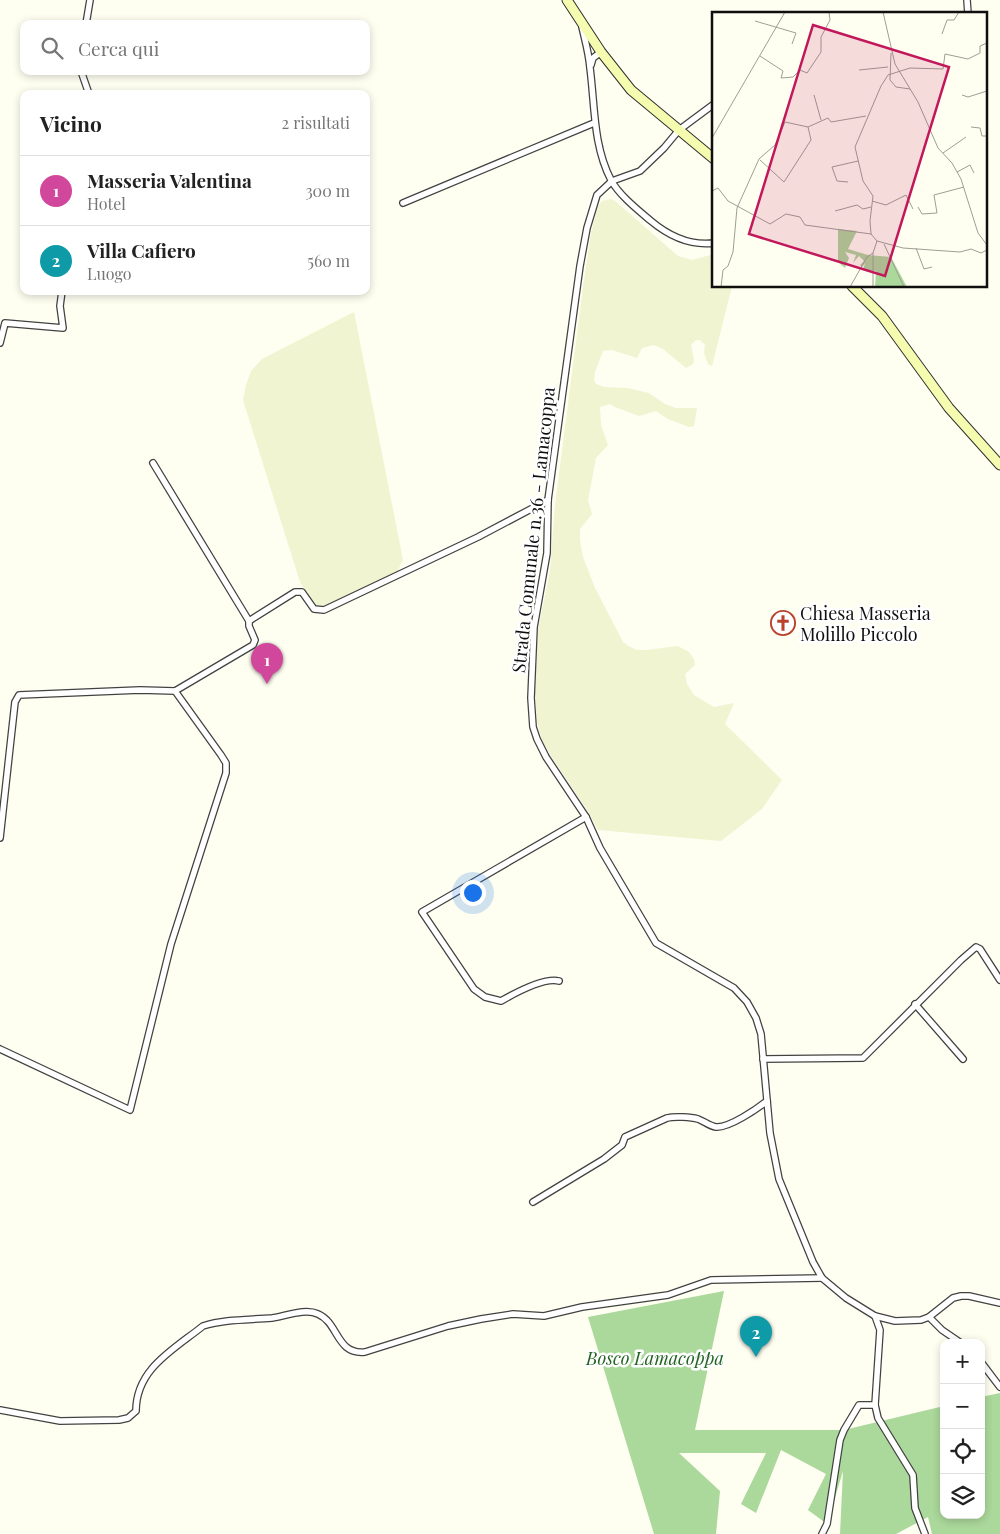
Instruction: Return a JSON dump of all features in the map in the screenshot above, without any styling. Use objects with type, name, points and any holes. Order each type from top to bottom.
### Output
[{"type":"main road","points":[[567,0],[601,52],[631,90],[712,157]]},
{"type":"main road","points":[[854,288],[882,316],[949,408],[1000,466]]},
{"type":"street","points":[[87,20],[90,0]]},
{"type":"street","points":[[582,24],[590,68],[594,122],[602,158],[612,181],[634,208],[658,227],[687,242],[712,243]]},
{"type":"street","points":[[590,68],[592,58],[601,52]]},
{"type":"street","points":[[82,75],[88,90]]},
{"type":"street","points":[[612,181],[640,171],[664,148],[679,130],[712,105]]},
{"type":"street","points":[[403,203],[594,122]]},
{"type":"street","name":"Strada Comunale n.36 - Lamacoppa","points":[[612,181],[597,195],[587,228],[580,266],[548,500],[547,553],[534,627],[531,698],[533,727],[546,757],[586,816],[600,848],[656,942],[734,988],[747,1002],[756,1018],[761,1034],[767,1101],[774,1157],[779,1179],[822,1278],[846,1298],[875,1316]]},
{"type":"street","points":[[0,343],[5,323],[63,328],[60,306],[61,295]]},
{"type":"street","points":[[0,838],[15,702],[19,695],[140,690],[175,691],[253,645],[255,640],[249,626],[249,621],[153,463]]},
{"type":"street","points":[[249,621],[254,616],[298,591],[304,594],[314,609],[318,611],[324,610],[471,541],[548,500]]},
{"type":"street","points":[[0,1049],[130,1110],[171,944],[226,773],[226,763],[221,754],[175,691]]},
{"type":"street","points":[[559,981],[549,980],[517,992],[501,1001],[485,997],[474,988],[422,912],[586,816]]},
{"type":"street","points":[[763,1059],[863,1058],[915,1004],[976,948],[980,949],[1000,980]]},
{"type":"street","points":[[915,1004],[963,1058]]},
{"type":"street","points":[[532,1202],[604,1159],[622,1144],[625,1137],[667,1118],[673,1116],[698,1119],[717,1127],[728,1124],[767,1101]]},
{"type":"street","points":[[0,1410],[60,1421],[119,1420],[128,1418],[136,1411],[136,1399],[141,1382],[151,1368],[202,1326],[212,1323],[272,1318],[310,1311],[324,1317],[348,1350],[356,1353],[366,1352],[448,1326],[481,1319],[513,1314],[544,1316],[582,1306],[668,1295],[711,1280],[822,1278]]},
{"type":"street","points":[[875,1316],[895,1320],[929,1318],[952,1298],[961,1296],[1000,1303]]},
{"type":"street","points":[[875,1316],[880,1330],[875,1405],[878,1418],[913,1475],[915,1508],[924,1534]]},
{"type":"street","points":[[929,1318],[955,1339]]},
{"type":"street","points":[[985,1367],[1000,1387]]},
{"type":"street","points":[[822,1534],[827,1524],[840,1440],[844,1430],[859,1405],[875,1405]]},
{"type":"green space","points":[[614,200],[678,256],[692,260],[712,255],[712,288],[732,288],[712,366],[708,364],[704,353],[705,345],[700,340],[696,340],[691,345],[694,360],[693,364],[686,368],[663,349],[654,345],[642,348],[637,358],[612,350],[603,351],[595,372],[594,380],[596,384],[604,387],[627,388],[649,393],[665,404],[676,408],[697,408],[694,426],[689,427],[668,419],[656,411],[639,416],[610,404],[600,407],[601,425],[608,445],[596,458],[588,500],[592,514],[580,529],[583,557],[595,588],[623,642],[637,650],[678,646],[689,652],[694,659],[695,665],[685,674],[687,684],[694,695],[714,707],[734,703],[725,724],[782,780],[762,809],[721,841],[598,830],[589,813],[551,756],[542,740],[537,722],[535,692],[538,630],[550,571],[555,505],[591,233],[598,206],[602,201]]},
{"type":"green space","points":[[354,312],[403,560],[397,572],[386,579],[323,607],[316,607],[300,582],[243,400],[251,371],[262,359]]},
{"type":"green space","name":"Bosco Lamacoppa","points":[[724,1291],[695,1430],[844,1430],[940,1407],[940,1519],[985,1519],[985,1396],[1000,1393],[1000,1534],[932,1534],[928,1517],[896,1534],[840,1534],[843,1471],[827,1524],[808,1510],[826,1474],[781,1450],[756,1513],[741,1504],[766,1453],[679,1453],[720,1491],[716,1534],[654,1534],[588,1317]]},
{"type":"place","name":"Chiesa Masseria Molillo Piccolo","points":[[783,623]]},
{"type":"place","name":"Masseria Valentina","points":[[267,684]]},
{"type":"place","name":"Villa Cafiero","points":[[756,1357]]}]
